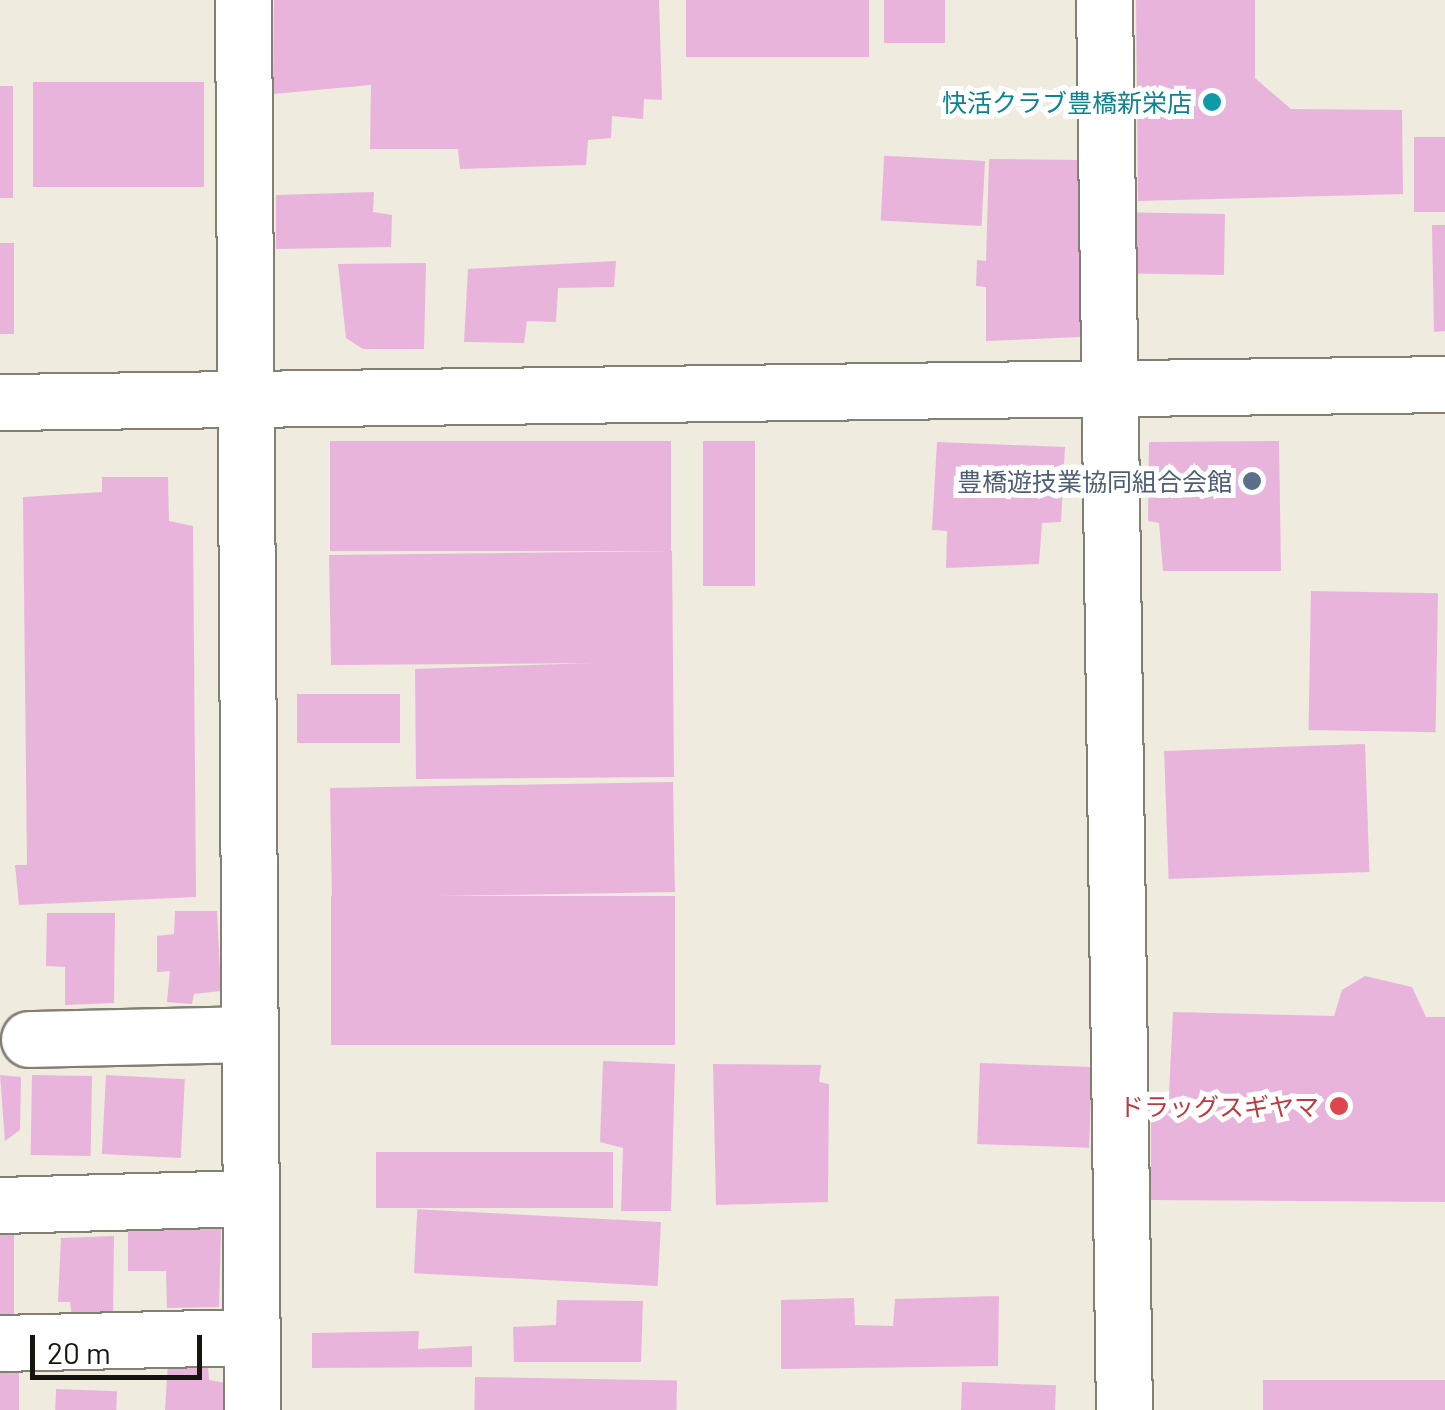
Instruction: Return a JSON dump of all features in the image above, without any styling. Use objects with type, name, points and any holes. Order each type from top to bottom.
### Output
[{"type":"street","points":[[242,0],[248,403],[247,1034],[252,1410]]},
{"type":"street","points":[[1104,0],[1124,1410]]},
{"type":"street","points":[[0,402],[248,403],[1445,384]]},
{"type":"street","points":[[29,1039],[247,1034]]},
{"type":"street","points":[[0,1205],[250,1198]]},
{"type":"street","points":[[0,1343],[252,1337]]},
{"type":"building","points":[[274,0],[659,0],[662,100],[644,99],[643,119],[612,116],[611,138],[588,140],[586,165],[460,169],[458,149],[370,149],[371,85],[273,94]]},
{"type":"building","points":[[686,0],[869,0],[869,57],[686,57]]},
{"type":"building","points":[[884,0],[945,0],[945,43],[884,43]]},
{"type":"building","name":"快活クラブ豊橋新栄店","points":[[1136,0],[1255,0],[1255,78],[1291,109],[1402,110],[1403,194],[1138,201]]},
{"type":"building","points":[[33,82],[204,82],[204,187],[33,187]]},
{"type":"building","points":[[0,86],[13,86],[13,198],[0,198]]},
{"type":"building","points":[[1414,137],[1445,137],[1445,212],[1414,212]]},
{"type":"building","points":[[884,156],[985,161],[982,226],[881,221]]},
{"type":"building","points":[[989,159],[1080,160],[1080,337],[986,341],[986,287],[976,286],[977,260],[986,261]]},
{"type":"building","points":[[374,192],[373,212],[392,215],[391,247],[276,249],[276,195]]},
{"type":"building","points":[[1135,212],[1225,214],[1224,275],[1134,273]]},
{"type":"building","points":[[1432,225],[1445,225],[1445,331],[1434,332]]},
{"type":"building","points":[[0,243],[14,243],[14,334],[0,334]]},
{"type":"building","points":[[616,261],[614,287],[558,288],[556,322],[527,321],[524,343],[464,342],[468,269]]},
{"type":"building","points":[[426,263],[424,349],[363,349],[346,338],[338,264]]},
{"type":"building","points":[[330,441],[671,441],[671,551],[330,551]]},
{"type":"building","points":[[703,441],[755,441],[755,586],[703,586]]},
{"type":"building","points":[[1279,441],[1281,571],[1163,571],[1159,523],[1148,521],[1149,442]]},
{"type":"building","points":[[937,442],[1065,447],[1061,522],[1042,523],[1039,564],[946,568],[947,531],[932,530]]},
{"type":"building","points":[[102,477],[168,477],[169,521],[193,526],[196,897],[19,905],[15,865],[27,865],[23,497],[102,492]]},
{"type":"building","points":[[672,551],[674,777],[416,779],[415,669],[592,663],[331,665],[329,555]]},
{"type":"building","points":[[1311,591],[1438,593],[1436,732],[1309,730]]},
{"type":"building","points":[[297,694],[400,694],[400,743],[297,743]]},
{"type":"building","points":[[1365,744],[1369,872],[1169,879],[1164,751]]},
{"type":"building","points":[[673,782],[675,892],[332,898],[330,788]]},
{"type":"building","points":[[331,896],[675,896],[675,1045],[331,1045]]},
{"type":"building","points":[[175,911],[217,911],[221,991],[194,994],[192,1004],[167,1002],[170,971],[157,972],[157,936],[174,934]]},
{"type":"building","points":[[47,913],[115,913],[114,1003],[65,1005],[65,967],[46,966]]},
{"type":"building","points":[[1365,976],[1412,987],[1426,1017],[1445,1017],[1445,1202],[1151,1200],[1151,1107],[1169,1094],[1173,1012],[1334,1016],[1342,990]]},
{"type":"building","points":[[603,1061],[675,1064],[671,1211],[621,1211],[623,1148],[600,1142]]},
{"type":"building","points":[[980,1063],[1092,1067],[1089,1148],[977,1144]]},
{"type":"building","points":[[713,1064],[821,1065],[819,1082],[829,1084],[828,1202],[716,1205]]},
{"type":"building","points":[[0,1075],[21,1077],[20,1130],[5,1141]]},
{"type":"building","points":[[32,1075],[92,1076],[91,1156],[31,1155]]},
{"type":"building","points":[[106,1075],[185,1079],[181,1158],[102,1154]]},
{"type":"building","points":[[376,1152],[613,1152],[613,1208],[376,1208]]},
{"type":"building","points":[[417,1209],[661,1222],[658,1286],[414,1273]]},
{"type":"building","points":[[128,1228],[221,1229],[219,1307],[167,1308],[166,1271],[128,1271]]},
{"type":"building","points":[[0,1233],[14,1233],[14,1317],[0,1317]]},
{"type":"building","points":[[114,1236],[113,1317],[72,1317],[70,1302],[58,1302],[61,1238]]},
{"type":"building","points":[[999,1296],[998,1366],[781,1369],[781,1300],[854,1298],[855,1325],[893,1326],[895,1299]]},
{"type":"building","points":[[557,1300],[643,1301],[641,1362],[514,1362],[513,1327],[556,1325]]},
{"type":"building","points":[[419,1331],[418,1349],[472,1346],[472,1367],[312,1368],[312,1333]]},
{"type":"building","points":[[168,1363],[208,1367],[209,1380],[226,1383],[226,1410],[165,1410]]},
{"type":"building","points":[[0,1372],[19,1372],[19,1410],[0,1410]]},
{"type":"building","points":[[475,1377],[677,1381],[676,1410],[474,1410]]},
{"type":"building","points":[[1263,1380],[1445,1380],[1445,1410],[1263,1410]]},
{"type":"building","points":[[962,1382],[1056,1385],[1055,1410],[961,1410]]},
{"type":"building","points":[[56,1389],[117,1391],[116,1410],[55,1410]]},
{"type":"place","name":"快活クラブ豊橋新栄店","points":[[1212,102]]},
{"type":"place","name":"豊橋遊技業協同組合会館","points":[[1252,481]]},
{"type":"place","name":"ドラッグスギヤマ","points":[[1339,1106]]}]
